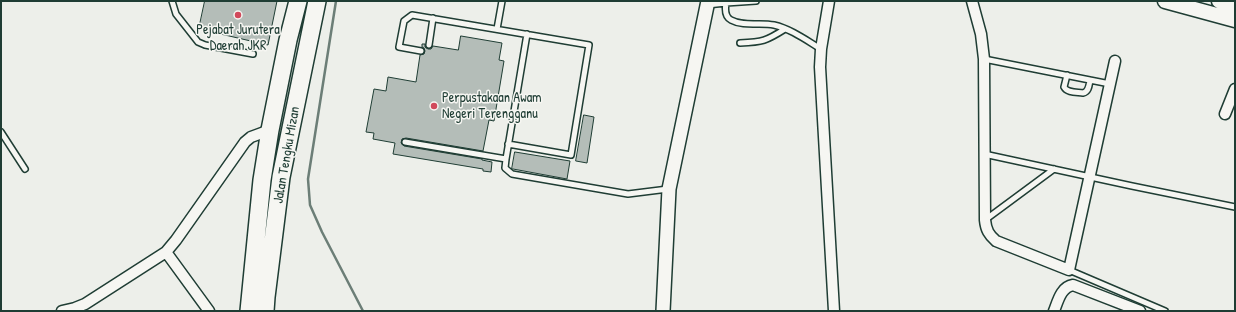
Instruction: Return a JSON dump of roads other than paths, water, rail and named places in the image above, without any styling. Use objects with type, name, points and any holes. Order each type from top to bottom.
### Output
[{"type":"highway","name":"Jalan Tengku Mizan","points":[[249,311],[262,180],[270,130],[296,1]]},
{"type":"highway","name":"Jalan Tengku Mizan","points":[[265,311],[281,178],[317,1]]},
{"type":"main road","points":[[1165,1],[1235,20]]},
{"type":"main road","points":[[1219,1],[1235,6]]},
{"type":"street","points":[[829,1],[821,49],[820,67],[834,311]]},
{"type":"street","points":[[972,1],[981,34],[984,59],[984,220],[986,229],[990,236],[996,241],[1069,270],[1115,61]]},
{"type":"street","points":[[663,311],[669,189],[707,3]]},
{"type":"street","points":[[1225,114],[1235,89]]},
{"type":"street","points":[[62,311],[76,308],[85,304],[166,252],[245,142],[251,137],[270,130]]},
{"type":"street","points":[[166,252],[209,311]]},
{"type":"street","points":[[1054,311],[1061,294],[1068,286],[1073,285],[1140,311]]},
{"type":"lane","points":[[172,1],[176,14],[198,42],[205,45],[253,54]]},
{"type":"lane","points":[[497,29],[502,1]]},
{"type":"lane","points":[[707,3],[756,1]]},
{"type":"lane","points":[[726,3],[725,10],[730,20],[773,25],[785,29],[821,49]]},
{"type":"lane","points":[[421,50],[399,47],[404,21],[412,14],[589,45],[571,155],[508,144]]},
{"type":"lane","points":[[428,45],[433,18]]},
{"type":"lane","points":[[740,43],[766,41],[785,29]]},
{"type":"lane","points":[[527,34],[505,168],[512,174],[628,194],[669,189]]},
{"type":"lane","points":[[984,59],[1110,84]]},
{"type":"lane","points":[[1067,75],[1064,86],[1068,91],[1083,94],[1086,93],[1088,91],[1090,80]]},
{"type":"lane","points":[[1,132],[25,169]]},
{"type":"lane","points":[[405,142],[506,159]]},
{"type":"lane","points":[[984,154],[1235,207]]},
{"type":"lane","points":[[984,220],[1054,169]]},
{"type":"lane","points":[[1069,270],[1165,311]]},
{"type":"waterway","points":[[336,1],[308,179],[310,205],[322,232],[363,311]]},
{"type":"place","name":"Pejabat Jurutera Daerah JKR","points":[[238,15]]},
{"type":"place","name":"Perpustakaan Awam Negeri Terengganu","points":[[434,106]]}]
